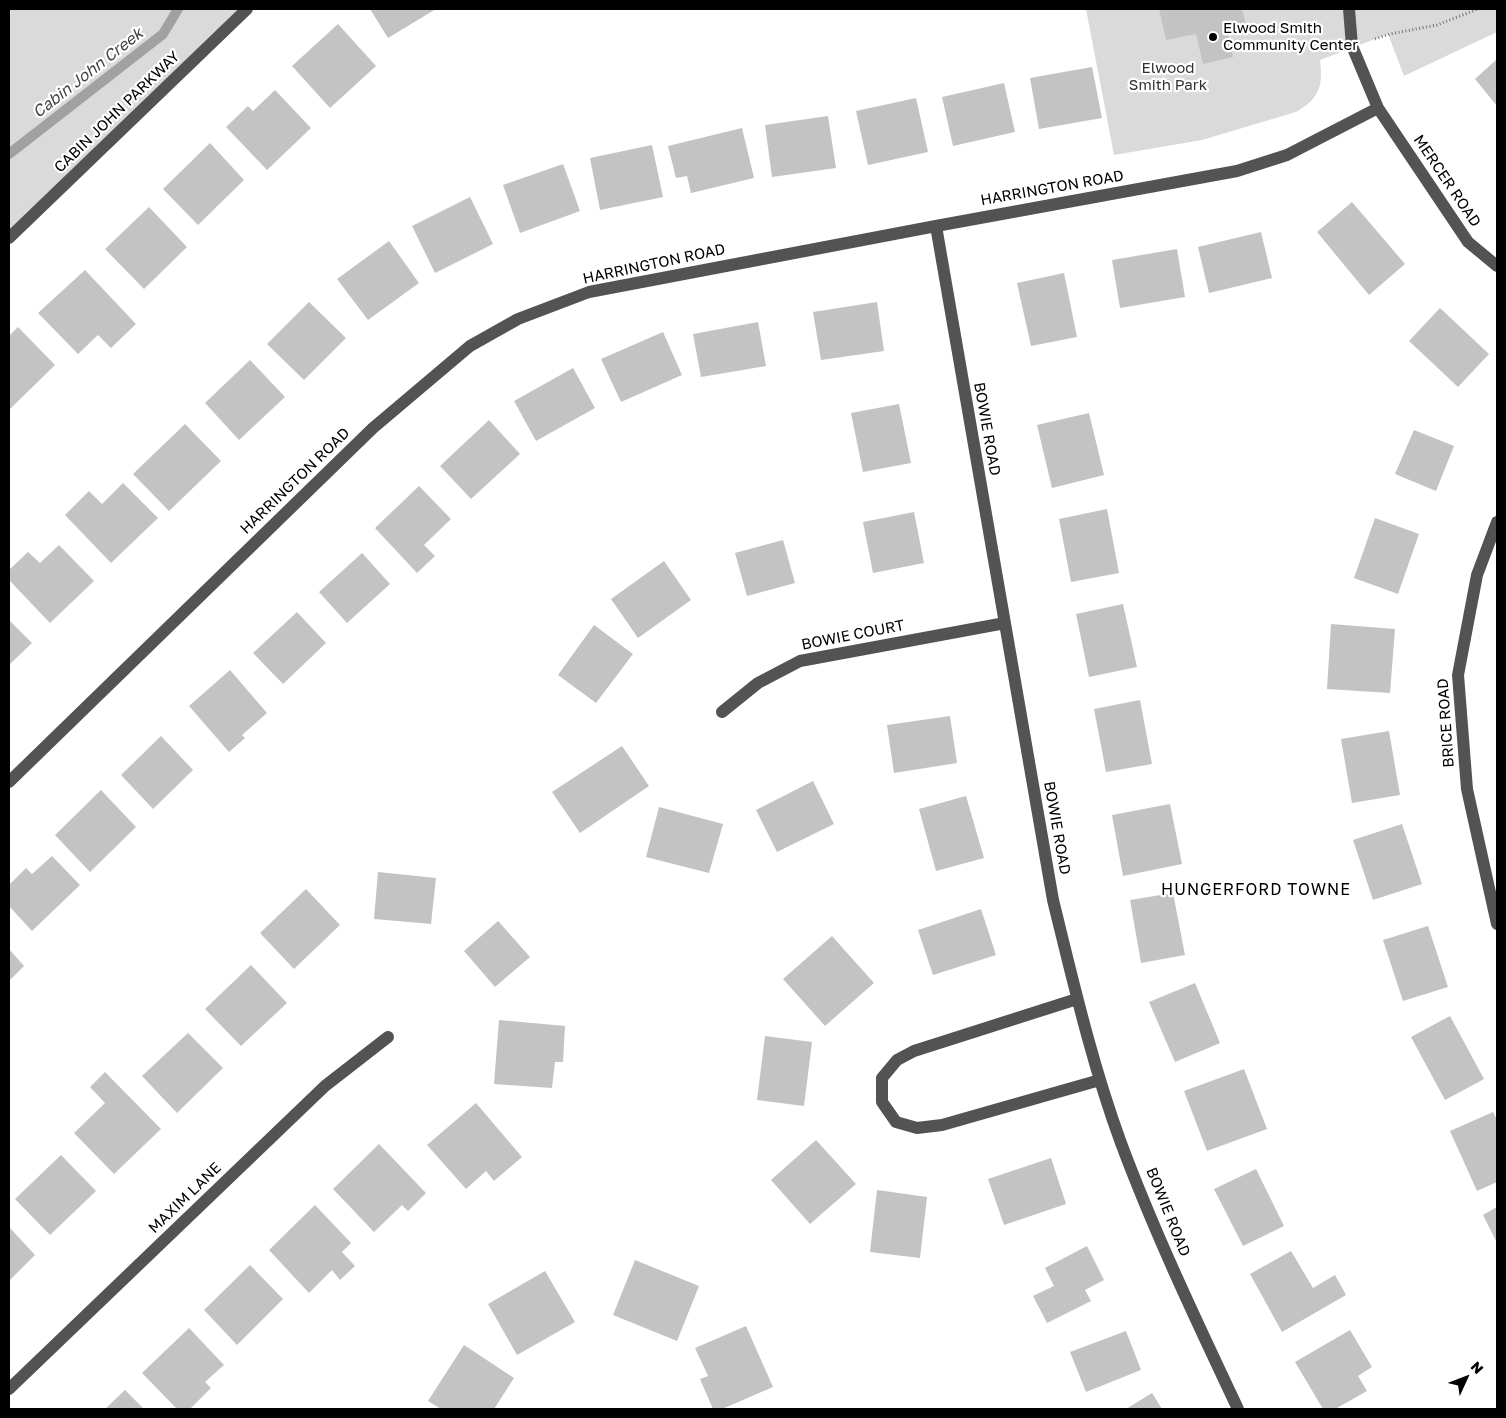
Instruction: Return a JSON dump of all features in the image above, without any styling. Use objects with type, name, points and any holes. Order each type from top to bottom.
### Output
[{"type":"street","name":"CABIN JOHN PARKWAY","points":[[9,238],[247,9]]},
{"type":"street","name":"MERCER ROAD","points":[[1349,9],[1352,46],[1378,108],[1468,242],[1497,266]]},
{"type":"street","name":"HARRINGTON ROAD","points":[[9,782],[373,428],[470,346],[518,319],[589,292],[1237,171],[1287,155],[1378,108]]},
{"type":"street","name":"BOWIE ROAD","points":[[936,226],[1053,900],[1077,999],[1100,1080],[1121,1143],[1184,1296],[1238,1409]]},
{"type":"street","name":"BRICE ROAD","points":[[1497,522],[1476,575],[1458,675],[1467,789],[1497,924]]},
{"type":"street","name":"BOWIE COURT","points":[[722,712],[758,682],[800,661],[1005,623]]},
{"type":"street","points":[[1077,999],[914,1050],[897,1060],[882,1078],[882,1102],[896,1122],[916,1128],[942,1125],[1100,1080]]},
{"type":"street","name":"MAXIM LANE","points":[[9,1389],[325,1086],[388,1037]]},
{"type":"path","points":[[1352,46],[1390,34],[1437,26],[1478,9]]},
{"type":"green space","points":[[9,9],[247,9],[9,238]]},
{"type":"green space","name":"Elwood Smith Park","points":[[1086,9],[1497,9],[1497,32],[1404,76],[1388,34],[1320,60],[1321,77],[1318,90],[1310,102],[1296,112],[1202,140],[1114,155]]},
{"type":"building","points":[[370,9],[436,9],[388,38]]},
{"type":"building","name":"Elwood Smith Community Center","points":[[1159,9],[1242,9],[1246,25],[1227,29],[1233,57],[1203,64],[1196,34],[1166,40]]},
{"type":"building","points":[[338,24],[376,66],[330,108],[292,66]]},
{"type":"building","points":[[1497,59],[1497,106],[1475,79]]},
{"type":"building","points":[[1092,67],[1102,118],[1039,129],[1030,78]]},
{"type":"building","points":[[1004,83],[1015,132],[953,146],[942,97]]},
{"type":"building","points":[[275,90],[311,128],[267,170],[226,127],[248,106],[253,111]]},
{"type":"building","points":[[916,98],[928,152],[868,165],[856,111]]},
{"type":"building","points":[[828,116],[836,168],[772,177],[765,125]]},
{"type":"building","points":[[742,128],[754,178],[691,193],[687,176],[676,178],[668,146]]},
{"type":"building","points":[[210,143],[244,180],[198,225],[163,189]]},
{"type":"building","points":[[652,145],[663,197],[600,210],[590,158]]},
{"type":"building","points":[[563,164],[580,211],[520,233],[503,185]]},
{"type":"building","points":[[470,197],[493,244],[435,273],[412,226]]},
{"type":"building","points":[[1352,202],[1405,264],[1369,295],[1317,232]]},
{"type":"building","points":[[149,207],[187,247],[144,289],[105,249]]},
{"type":"building","points":[[1261,232],[1272,278],[1209,293],[1198,247]]},
{"type":"building","points":[[389,241],[419,283],[368,320],[337,279]]},
{"type":"building","points":[[1177,249],[1185,297],[1120,308],[1112,260]]},
{"type":"building","points":[[85,270],[136,324],[111,348],[98,335],[78,354],[38,313]]},
{"type":"building","points":[[1064,273],[1077,337],[1031,346],[1017,283]]},
{"type":"building","points":[[309,302],[346,338],[304,380],[267,344]]},
{"type":"building","points":[[877,302],[884,351],[821,360],[813,312]]},
{"type":"building","points":[[1440,308],[1489,354],[1458,387],[1409,341]]},
{"type":"building","points":[[758,322],[766,366],[701,377],[693,334]]},
{"type":"building","points":[[18,327],[55,365],[9,410],[9,336]]},
{"type":"building","points":[[663,332],[682,375],[621,402],[601,359]]},
{"type":"building","points":[[250,360],[285,397],[239,440],[205,403]]},
{"type":"building","points":[[573,368],[595,408],[536,441],[514,401]]},
{"type":"building","points":[[899,404],[911,463],[863,472],[851,413]]},
{"type":"building","points":[[1089,413],[1104,475],[1052,488],[1037,425]]},
{"type":"building","points":[[489,420],[520,454],[471,499],[440,466]]},
{"type":"building","points":[[185,424],[221,461],[169,511],[133,474]]},
{"type":"building","points":[[1414,430],[1454,446],[1436,491],[1395,474]]},
{"type":"building","points":[[123,483],[158,518],[111,563],[65,515],[89,491],[102,504]]},
{"type":"building","points":[[419,486],[451,519],[424,545],[435,556],[417,573],[375,528]]},
{"type":"building","points":[[1107,509],[1119,573],[1071,582],[1059,519]]},
{"type":"building","points":[[914,512],[924,563],[873,573],[863,522]]},
{"type":"building","points":[[1375,518],[1419,534],[1398,594],[1354,578]]},
{"type":"building","points":[[783,540],[795,583],[747,596],[735,553]]},
{"type":"building","points":[[59,545],[94,581],[50,623],[9,580],[9,570],[28,552],[40,563]]},
{"type":"building","points":[[362,553],[390,584],[347,623],[319,592]]},
{"type":"building","points":[[664,561],[691,600],[638,638],[611,599]]},
{"type":"building","points":[[1123,604],[1137,667],[1089,677],[1076,614]]},
{"type":"building","points":[[297,612],[326,643],[283,684],[253,653]]},
{"type":"building","points":[[9,620],[32,643],[9,665]]},
{"type":"building","points":[[1331,624],[1395,629],[1390,693],[1327,689]]},
{"type":"building","points":[[594,625],[633,654],[596,703],[558,675]]},
{"type":"building","points":[[230,670],[267,713],[242,735],[245,738],[229,752],[189,706]]},
{"type":"building","points":[[1140,700],[1152,764],[1106,772],[1094,709]]},
{"type":"building","points":[[950,716],[957,763],[894,773],[887,725]]},
{"type":"building","points":[[1389,731],[1400,795],[1352,803],[1341,739]]},
{"type":"building","points":[[161,736],[193,770],[153,809],[121,775]]},
{"type":"building","points":[[622,746],[649,786],[580,833],[552,792]]},
{"type":"building","points":[[813,781],[834,824],[777,852],[756,810]]},
{"type":"building","points":[[101,790],[136,827],[90,872],[55,835]]},
{"type":"building","points":[[966,796],[984,858],[936,871],[919,809]]},
{"type":"building","points":[[1170,804],[1182,864],[1123,876],[1112,815]]},
{"type":"building","points":[[659,807],[723,824],[709,873],[646,857]]},
{"type":"building","points":[[1402,824],[1422,884],[1373,900],[1353,840]]},
{"type":"building","points":[[52,856],[80,885],[32,931],[9,906],[9,885],[26,868],[32,874]]},
{"type":"building","points":[[378,872],[436,878],[431,924],[374,919]]},
{"type":"building","points":[[306,889],[340,925],[294,969],[260,933]]},
{"type":"building","points":[[1173,893],[1185,955],[1141,963],[1130,900]]},
{"type":"building","points":[[981,909],[996,955],[933,975],[918,930]]},
{"type":"building","points":[[498,921],[530,957],[495,987],[464,951]]},
{"type":"building","points":[[1428,926],[1448,987],[1403,1001],[1383,940]]},
{"type":"building","points":[[832,936],[874,983],[825,1026],[783,979]]},
{"type":"building","points":[[9,949],[24,966],[9,981]]},
{"type":"building","points":[[251,965],[287,1003],[241,1046],[205,1009]]},
{"type":"building","points":[[1195,983],[1220,1043],[1175,1062],[1149,1002]]},
{"type":"building","points":[[1450,1016],[1484,1079],[1445,1100],[1411,1037]]},
{"type":"building","points":[[499,1020],[565,1026],[563,1062],[555,1062],[552,1088],[494,1084]]},
{"type":"building","points":[[188,1033],[223,1068],[177,1113],[142,1076]]},
{"type":"building","points":[[765,1036],[812,1042],[804,1106],[757,1100]]},
{"type":"building","points":[[1244,1069],[1267,1129],[1207,1151],[1184,1091]]},
{"type":"building","points":[[105,1072],[161,1129],[114,1174],[74,1133],[105,1103],[90,1087]]},
{"type":"building","points":[[476,1103],[522,1157],[494,1181],[486,1171],[466,1189],[427,1145]]},
{"type":"building","points":[[1493,1112],[1497,1120],[1497,1182],[1477,1191],[1450,1131]]},
{"type":"building","points":[[816,1140],[856,1184],[810,1224],[771,1180]]},
{"type":"building","points":[[379,1144],[426,1193],[408,1211],[402,1205],[374,1232],[333,1189]]},
{"type":"building","points":[[61,1155],[96,1191],[50,1235],[15,1199]]},
{"type":"building","points":[[1051,1158],[1066,1204],[1004,1225],[988,1179]]},
{"type":"building","points":[[1256,1169],[1284,1226],[1243,1246],[1214,1189]]},
{"type":"building","points":[[877,1190],[927,1197],[920,1258],[870,1252]]},
{"type":"building","points":[[315,1205],[351,1243],[342,1252],[355,1266],[340,1280],[332,1270],[309,1293],[269,1250]]},
{"type":"building","points":[[1497,1207],[1497,1243],[1483,1215]]},
{"type":"building","points":[[9,1227],[35,1255],[9,1281]]},
{"type":"building","points":[[1087,1246],[1104,1280],[1085,1290],[1091,1301],[1047,1323],[1033,1296],[1054,1286],[1045,1268]]},
{"type":"building","points":[[1291,1251],[1313,1288],[1335,1275],[1346,1295],[1282,1332],[1250,1274]]},
{"type":"building","points":[[635,1260],[699,1286],[677,1341],[613,1315]]},
{"type":"building","points":[[250,1265],[283,1299],[237,1345],[204,1310]]},
{"type":"building","points":[[545,1271],[575,1322],[517,1355],[488,1304]]},
{"type":"building","points":[[746,1326],[773,1387],[722,1409],[713,1409],[700,1379],[708,1376],[695,1348]]},
{"type":"building","points":[[189,1328],[224,1365],[205,1382],[211,1388],[190,1409],[177,1409],[142,1373]]},
{"type":"building","points":[[1350,1330],[1372,1367],[1358,1376],[1367,1391],[1335,1409],[1323,1409],[1295,1362]]},
{"type":"building","points":[[1126,1331],[1141,1370],[1086,1392],[1070,1352]]},
{"type":"building","points":[[464,1345],[514,1378],[494,1409],[441,1409],[428,1401]]},
{"type":"building","points":[[125,1390],[144,1409],[105,1409]]},
{"type":"building","points":[[1152,1393],[1162,1409],[1126,1409]]},
{"type":"waterway","name":"Cabin John Creek","points":[[9,154],[163,34],[178,9]]},
{"type":"place","name":"Elwood Smith Community Center","points":[[1213,37]]},
{"type":"district","name":"HUNGERFORD TOWNE","points":[[1256,890]]}]
